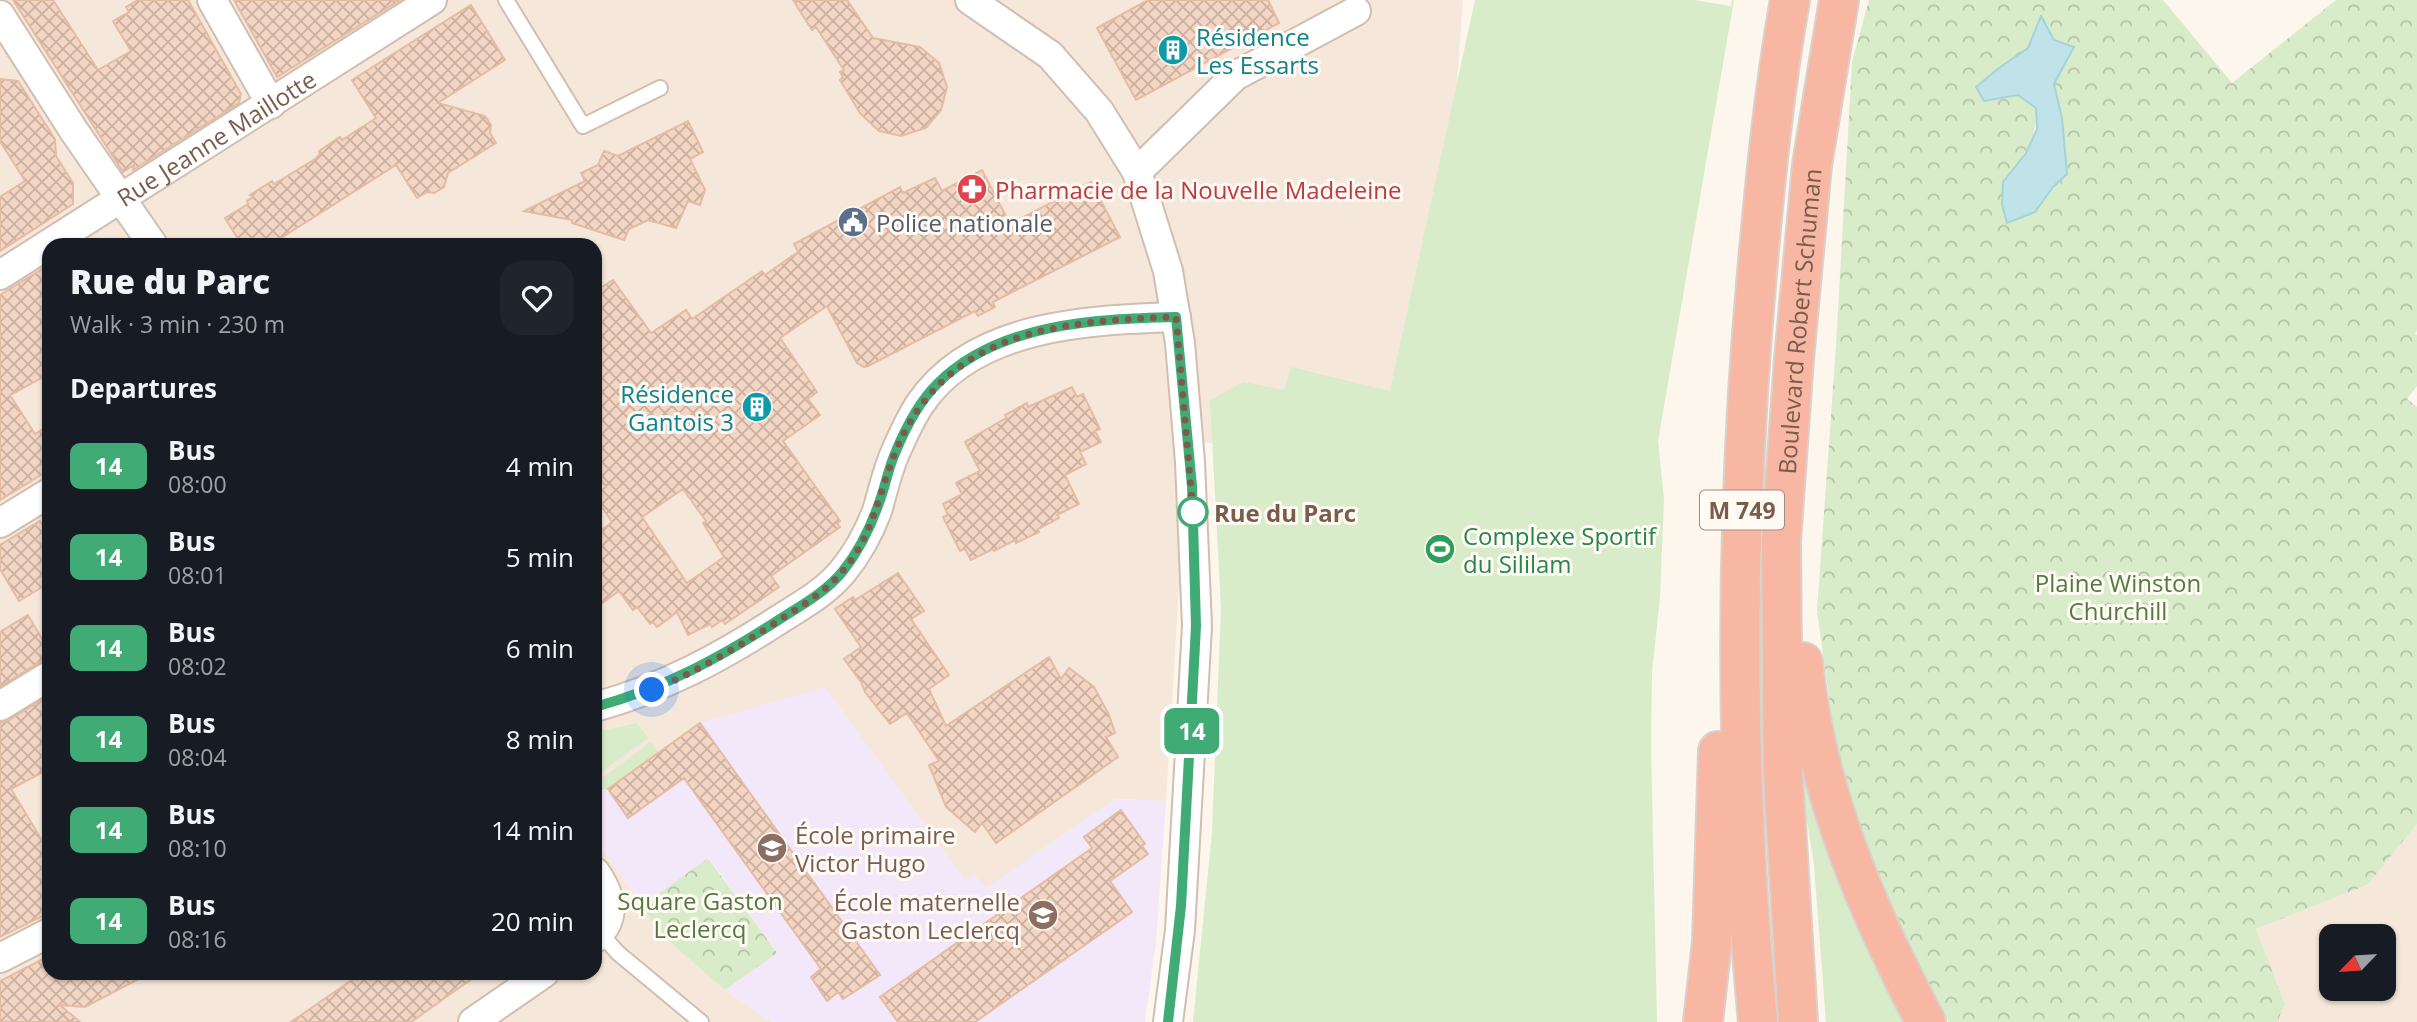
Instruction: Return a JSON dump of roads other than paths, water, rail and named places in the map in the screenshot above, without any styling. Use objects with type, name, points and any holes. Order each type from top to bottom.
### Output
[{"type":"highway","name":"Boulevard Robert Schuman","points":[[1758,1022],[1746,840],[1740,633],[1742,492],[1749,362],[1771,132],[1790,0]]},
{"type":"highway","name":"Boulevard Robert Schuman","points":[[1798,1022],[1783,762],[1780,579],[1784,484],[1812,165],[1839,0]]},
{"type":"highway","points":[[1703,1022],[1712,942],[1716,867],[1724,551],[1732,466],[1749,362]]},
{"type":"highway","points":[[1784,484],[1807,704],[1818,756],[1873,915],[1926,1022]]},
{"type":"street","points":[[212,0],[271,104]]},
{"type":"street","name":"Rue Jeanne Maillotte","points":[[58,238],[432,0]]},
{"type":"street","points":[[970,0],[1050,55],[1099,111],[1138,173],[1161,248],[1176,317],[1192,486],[1196,626],[1181,916],[1168,1022]]},
{"type":"street","points":[[1138,173],[1235,76],[1356,11]]},
{"type":"street","points":[[0,15],[148,238]]},
{"type":"street","name":"Rue Jeanne Maillotte","points":[[0,275],[42,248]]},
{"type":"street","points":[[602,706],[652,690],[694,671],[774,623],[828,586],[842,572],[865,537],[876,514],[894,454],[921,403],[936,385],[965,361],[1010,340],[1058,327],[1118,319],[1176,317]]},
{"type":"street","points":[[0,523],[42,498]]},
{"type":"street","points":[[0,706],[42,680]]},
{"type":"street","points":[[602,883],[611,906],[608,921],[602,930]]},
{"type":"street","points":[[0,958],[42,937]]},
{"type":"street","points":[[473,1022],[534,980]]},
{"type":"lane","points":[[506,0],[583,127],[660,88]]},
{"type":"lane","points":[[602,939],[698,1021]]},
{"type":"water","points":[[2041,16],[2054,40],[2074,47],[2054,84],[2062,118],[2067,174],[2053,187],[2035,212],[2007,223],[2002,205],[2003,182],[2026,153],[2037,129],[2036,108],[2018,95],[1984,101],[1976,87],[2028,48]]},
{"type":"place","name":"Résidence Les Essarts","points":[[1173,50]]},
{"type":"place","name":"Pharmacie de la Nouvelle Madeleine","points":[[972,189]]},
{"type":"place","name":"Police nationale","points":[[853,222]]},
{"type":"place","name":"Résidence Gantois 3","points":[[757,407]]},
{"type":"place","name":"Rue du Parc","points":[[1193,512]]},
{"type":"place","name":"Complexe Sportif du Sililam","points":[[1440,549]]},
{"type":"place","name":"École primaire Victor Hugo","points":[[772,848]]},
{"type":"place","name":"École maternelle Gaston Leclercq","points":[[1043,915]]},
{"type":"park label","name":"Plaine Winston Churchill","points":[[2118,596]]},
{"type":"park label","name":"Square Gaston Leclercq","points":[[700,914]]}]
